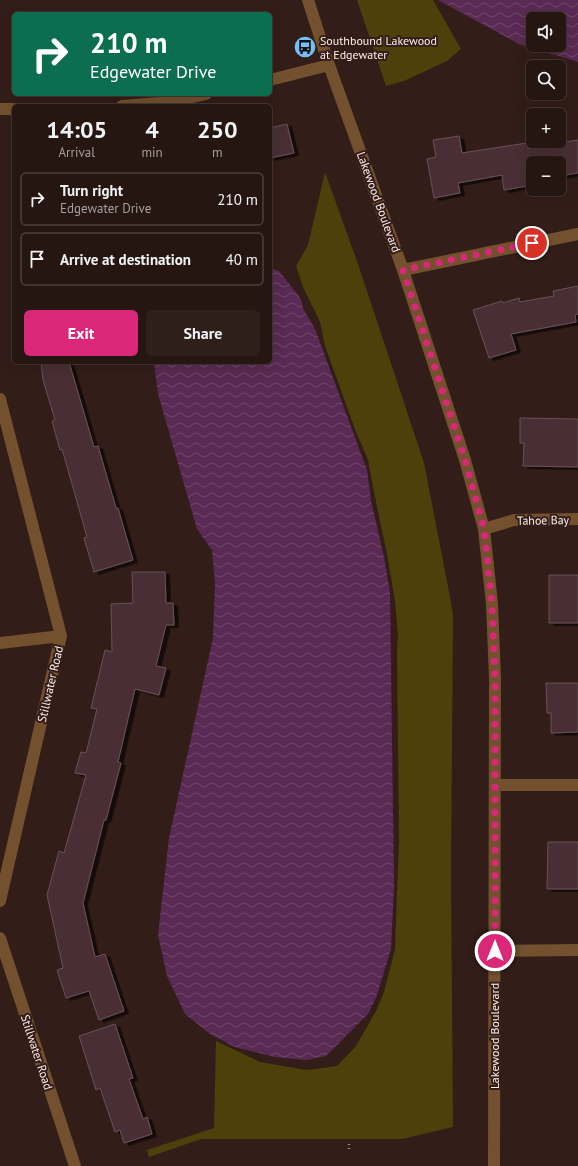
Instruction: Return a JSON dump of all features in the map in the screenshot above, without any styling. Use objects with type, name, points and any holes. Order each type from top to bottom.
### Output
[{"type":"street","name":"Lakewood Boulevard","points":[[308,0],[329,65],[403,270],[465,460],[484,529],[492,604],[495,678],[494,1166]]},
{"type":"street","points":[[272,79],[329,65]]},
{"type":"street","points":[[146,104],[170,102],[197,96]]},
{"type":"street","points":[[0,109],[12,109]]},
{"type":"street","points":[[403,270],[578,234]]},
{"type":"street","name":"Stillwater Road","points":[[0,399],[61,636],[0,900]]},
{"type":"street","name":"Tahoe Bay","points":[[484,529],[514,520],[578,519]]},
{"type":"street","points":[[0,643],[61,636]]},
{"type":"street","points":[[495,785],[578,785]]},
{"type":"street","name":"Stillwater Road","points":[[0,938],[75,1166]]},
{"type":"street","points":[[495,951],[578,950]]},
{"type":"path","points":[[349,1144],[349,1152]]},
{"type":"shaded area","points":[[357,0],[433,0],[461,49],[447,61],[404,81],[386,86]]},
{"type":"shaded area","points":[[325,172],[358,264],[424,463],[453,616],[451,873],[453,1127],[402,1139],[201,1139],[149,1157],[147,1150],[214,1128],[216,1041],[260,1062],[307,1070],[337,1066],[356,1046],[376,1011],[384,992],[395,949],[399,839],[398,635],[395,601],[368,460],[356,432],[325,346],[320,322],[303,287],[296,266],[308,245]]},
{"type":"water","points":[[438,0],[578,0],[578,62],[545,52],[566,52],[566,12],[526,12],[526,46],[519,44]]},
{"type":"water","points":[[272,269],[279,271],[301,299],[303,308],[315,329],[367,470],[371,501],[384,557],[390,593],[394,885],[391,949],[376,998],[368,1014],[326,1056],[307,1060],[274,1057],[235,1047],[210,1034],[185,1014],[167,976],[158,935],[169,838],[213,638],[215,583],[212,550],[197,529],[158,394],[154,364],[272,364]]},
{"type":"building","points":[[287,124],[294,153],[272,158],[272,128]]},
{"type":"building","points":[[459,136],[462,153],[526,143],[526,148],[566,148],[566,142],[578,140],[578,173],[566,175],[566,156],[526,156],[526,186],[504,190],[502,175],[458,183],[460,193],[434,198],[427,159],[436,157],[433,140]]},
{"type":"building","points":[[578,286],[578,314],[575,315],[576,322],[511,334],[516,350],[489,358],[473,310],[502,301],[503,303],[519,298],[520,302],[554,296],[553,291]]},
{"type":"building","points":[[41,364],[70,364],[94,447],[98,446],[133,560],[94,572],[84,538],[87,537],[62,449],[60,450],[52,421],[55,420],[43,380]]},
{"type":"building","points":[[520,418],[578,419],[578,467],[523,466],[524,443],[520,443]]},
{"type":"building","points":[[132,572],[165,572],[166,603],[173,603],[174,625],[166,625],[156,666],[166,668],[159,695],[135,689],[118,762],[121,763],[106,820],[104,820],[83,903],[95,957],[105,954],[124,1011],[99,1020],[89,991],[66,998],[57,970],[63,968],[47,895],[59,851],[64,853],[86,775],[75,773],[81,752],[86,753],[97,709],[91,708],[105,650],[112,652],[111,604],[133,603]]},
{"type":"building","points":[[549,575],[578,575],[578,623],[549,623]]},
{"type":"building","points":[[546,683],[578,683],[578,732],[551,733],[551,713],[547,713]]},
{"type":"building","points":[[548,842],[578,842],[578,889],[547,889]]},
{"type":"building","points":[[115,1024],[133,1078],[129,1079],[143,1119],[147,1117],[152,1134],[124,1143],[120,1130],[115,1132],[100,1088],[96,1090],[79,1036]]},
{"type":"place","name":"Southbound Lakewood at Edgewater","points":[[305,47]]},
{"type":"route","points":[[495,951],[495,678],[492,604],[484,529],[465,460],[403,270],[532,243]]}]
